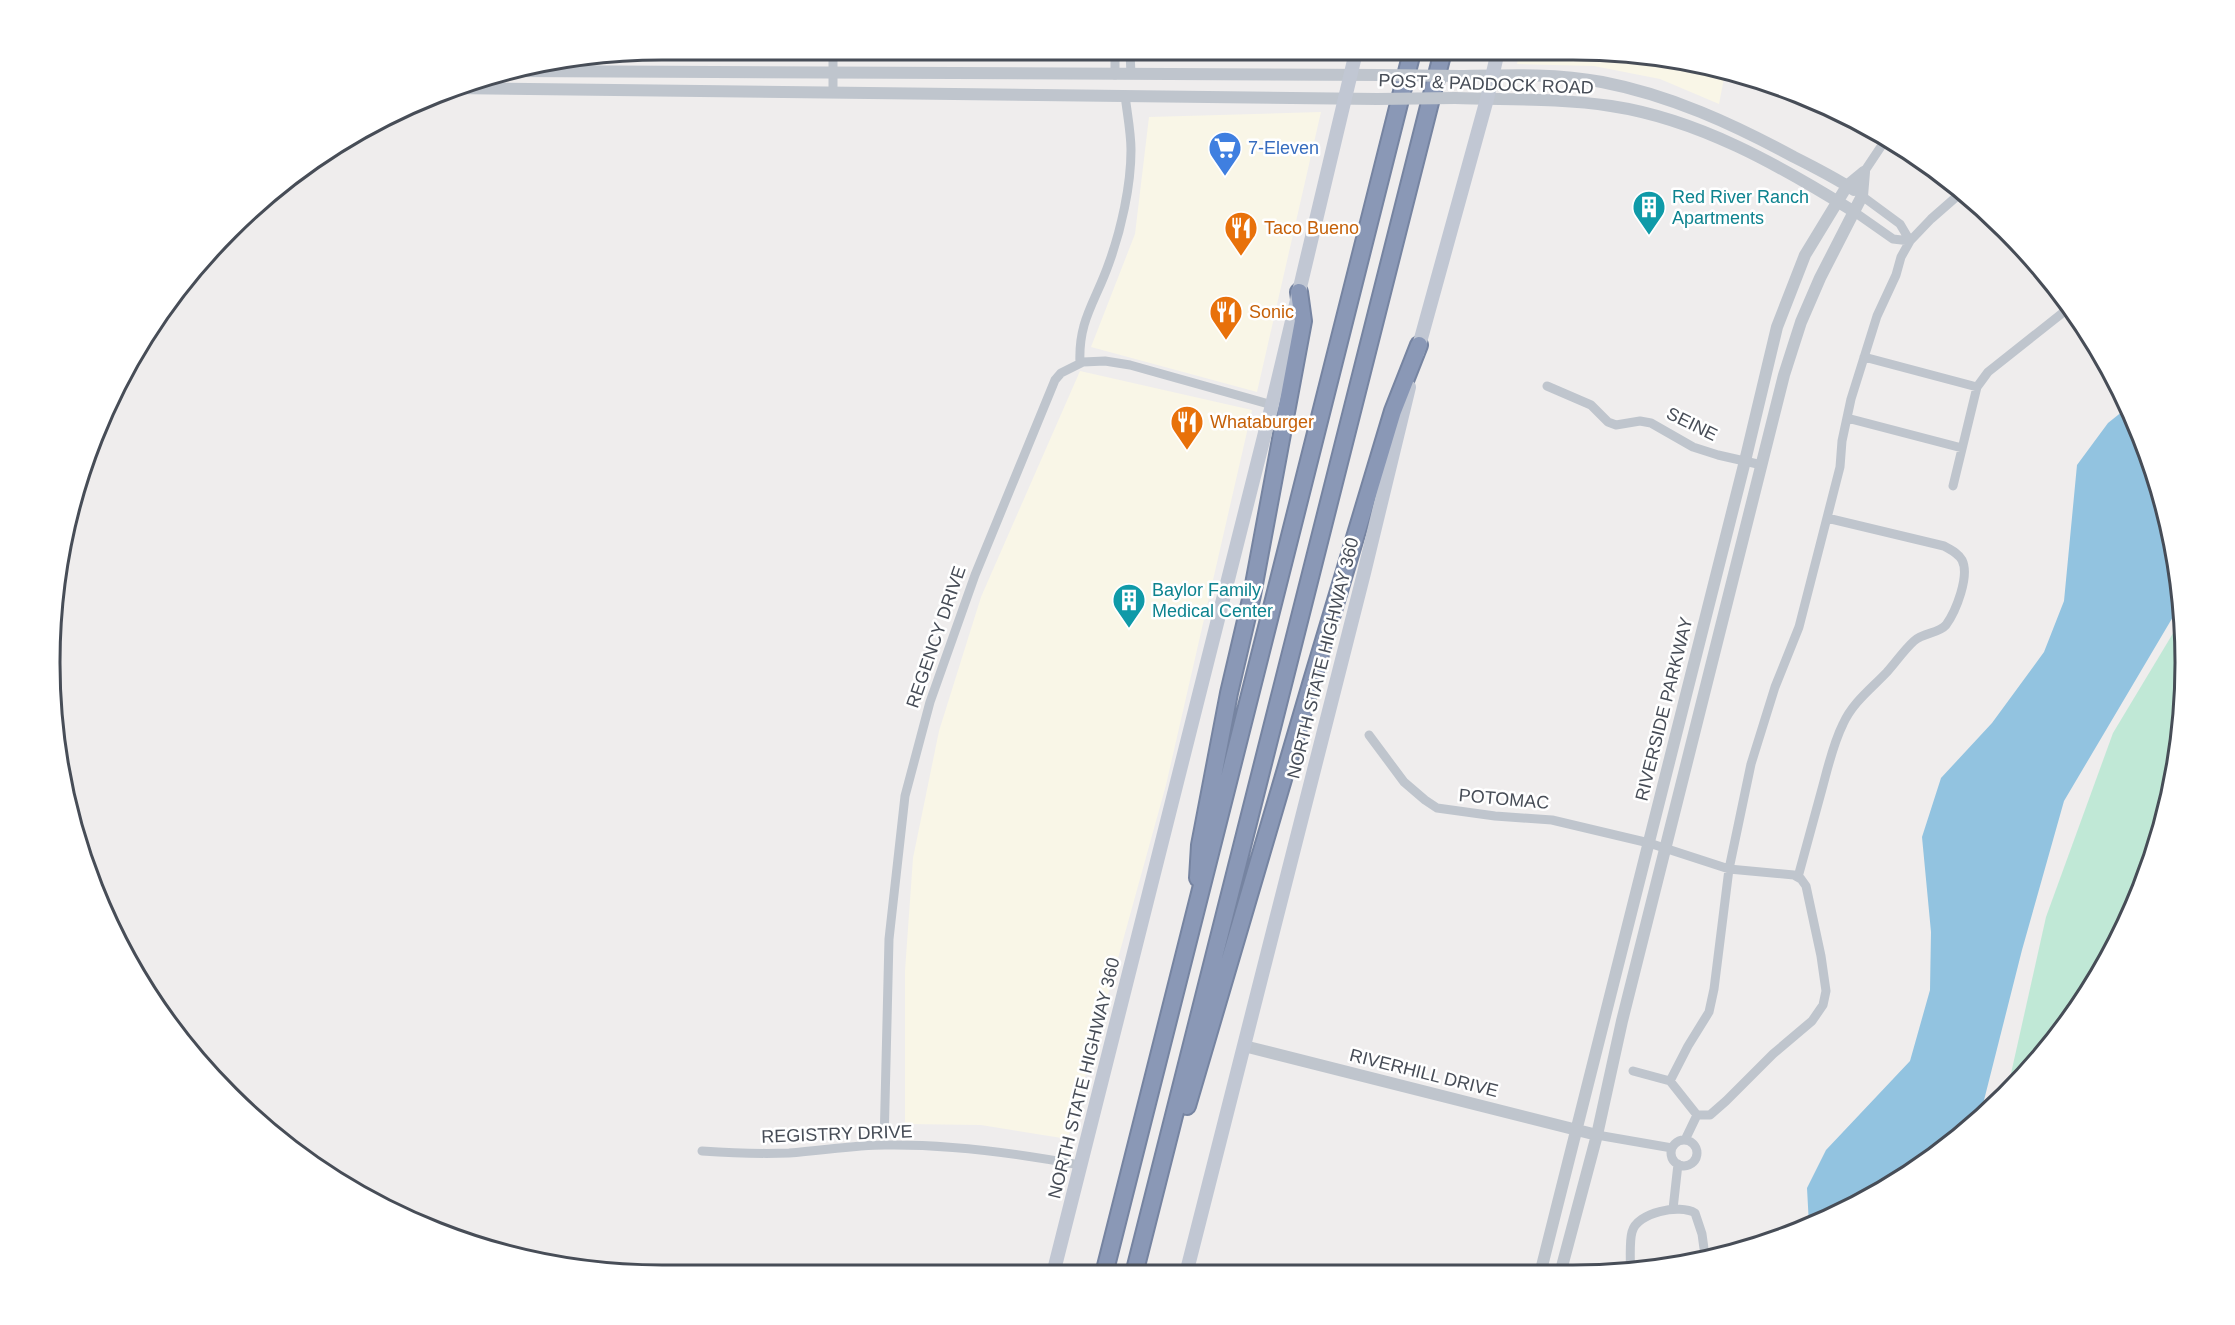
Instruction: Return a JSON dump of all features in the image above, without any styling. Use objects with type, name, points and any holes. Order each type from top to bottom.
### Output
[{"type":"highway","points":[[1106,1265],[1410,60]]},
{"type":"highway","points":[[1136,1265],[1441,60]]},
{"type":"highway","points":[[1196,915],[1200,845],[1229,693],[1252,595],[1303,321],[1299,292]]},
{"type":"highway","points":[[1162,1160],[1177,1139],[1393,411],[1419,345]]},
{"type":"highway","points":[[1096,1265],[1110,1249]]},
{"type":"main road","name":"NORTH STATE HIGHWAY 360","points":[[1055,1265],[1272,405],[1354,60]]},
{"type":"main road","name":"NORTH STATE HIGHWAY 360","points":[[1188,1265],[1364,573],[1419,345],[1496,60]]},
{"type":"street","points":[[833,60],[833,91]]},
{"type":"street","points":[[1115,60],[1115,75],[1125,95],[1131,150],[1123,218],[1109,264],[1084,322],[1079,342],[1080,363],[1105,361],[1130,365],[1272,405]]},
{"type":"street","points":[[1125,95],[1131,74],[1130,60]]},
{"type":"street","name":"POST & PADDOCK ROAD","points":[[551,71],[1493,75],[1552,77],[1600,82],[1676,102],[1777,148],[1862,196],[1900,224],[1911,241]]},
{"type":"street","points":[[574,71],[574,88]]},
{"type":"street","name":"POST & PADDOCK ROAD","points":[[483,88],[1574,101],[1613,106],[1675,122],[1718,137],[1838,201],[1893,239],[1911,241]]},
{"type":"street","points":[[1675,122],[1676,102]]},
{"type":"street","name":"RIVERSIDE PARKWAY","points":[[1542,1265],[1777,327],[1805,255],[1847,186],[1864,172],[1881,146]]},
{"type":"street","name":"RIVERSIDE PARKWAY","points":[[1562,1265],[1597,1135],[1622,1021],[1667,849],[1784,375],[1801,322],[1820,278],[1862,196],[1864,172]]},
{"type":"street","points":[[1670,1081],[1709,1012],[1729,869],[1751,764],[1775,687],[1799,627],[1840,467],[1847,418],[1877,316],[1896,275],[1901,257],[1911,241],[1955,198]]},
{"type":"street","points":[[1953,486],[1977,387],[1988,372],[2062,313]]},
{"type":"street","points":[[1864,357],[1977,387]]},
{"type":"street","name":"REGENCY DRIVE","points":[[884,1145],[889,939],[905,796],[913,761],[930,702],[975,575],[1030,438],[1055,380],[1061,373],[1080,363]]},
{"type":"street","name":"SEINE","points":[[1546,386],[1591,405],[1608,422],[1616,426],[1640,421],[1652,423],[1693,447],[1762,465]]},
{"type":"street","points":[[1847,418],[1962,448]]},
{"type":"street","points":[[1697,1114],[1710,1114],[1726,1101],[1773,1054],[1812,1021],[1823,1005],[1826,991],[1821,956],[1806,886],[1798,877],[1830,760],[1843,724],[1854,704],[1915,640],[1945,626],[1956,607],[1962,588],[1964,567],[1954,551],[1944,546],[1827,518]]},
{"type":"street","name":"POTOMAC","points":[[1369,735],[1404,782],[1437,808],[1495,816],[1552,820],[1649,843],[1729,869],[1794,874],[1798,877]]},
{"type":"street","name":"RIVERHILL DRIVE","points":[[1244,1046],[1597,1135]]},
{"type":"street","points":[[1633,1071],[1670,1081],[1697,1114]]},
{"type":"street","points":[[1685,1140],[1697,1114]]},
{"type":"street","points":[[1597,1135],[1672,1148]]},
{"type":"street","points":[[1685,1140],[1694,1145],[1697,1154],[1688,1165],[1678,1164],[1672,1157],[1672,1148],[1677,1142],[1685,1140]]},
{"type":"street","name":"REGISTRY DRIVE","points":[[702,1151],[748,1154],[781,1153],[884,1145],[975,1149],[1020,1154],[1080,1165]]},
{"type":"street","points":[[1673,1209],[1678,1164]]},
{"type":"street","points":[[1630,1262],[1632,1231],[1638,1222],[1642,1218],[1673,1209],[1688,1209],[1695,1213],[1704,1250]]},
{"type":"shaded area","points":[[1143,60],[1332,60],[1332,61]]},
{"type":"shaded area","points":[[1518,60],[1612,61],[1651,65],[1724,80],[1719,104],[1660,79],[1594,66],[1517,64]]},
{"type":"shaded area","points":[[1321,112],[1257,392],[1091,347],[1135,234],[1149,117]]},
{"type":"shaded area","points":[[1080,371],[1252,410],[1166,785],[1068,1139],[981,1125],[905,1124],[905,971],[913,858],[939,731],[981,597]]},
{"type":"green space","points":[[2174,631],[2174,702],[2170,741],[2163,780],[2143,856],[2113,929],[2094,964],[2050,1029],[2010,1076],[2046,917],[2113,733]]},
{"type":"water","points":[[2121,413],[2143,469],[2163,545],[2173,616],[2064,801],[2022,950],[1983,1103],[1907,1163],[1874,1184],[1809,1217],[1807,1188],[1826,1150],[1910,1061],[1930,990],[1931,932],[1922,837],[1941,778],[1992,723],[2044,652],[2064,601],[2077,465],[2108,423]]},
{"type":"place","name":"7-Eleven","points":[[1225,177]]},
{"type":"place","name":"Red River Ranch Apartments","points":[[1649,236]]},
{"type":"place","name":"Taco Bueno","points":[[1241,257]]},
{"type":"place","name":"Sonic","points":[[1226,341]]},
{"type":"place","name":"Whataburger","points":[[1187,451]]},
{"type":"place","name":"Baylor Family Medical Center","points":[[1129,629]]}]
